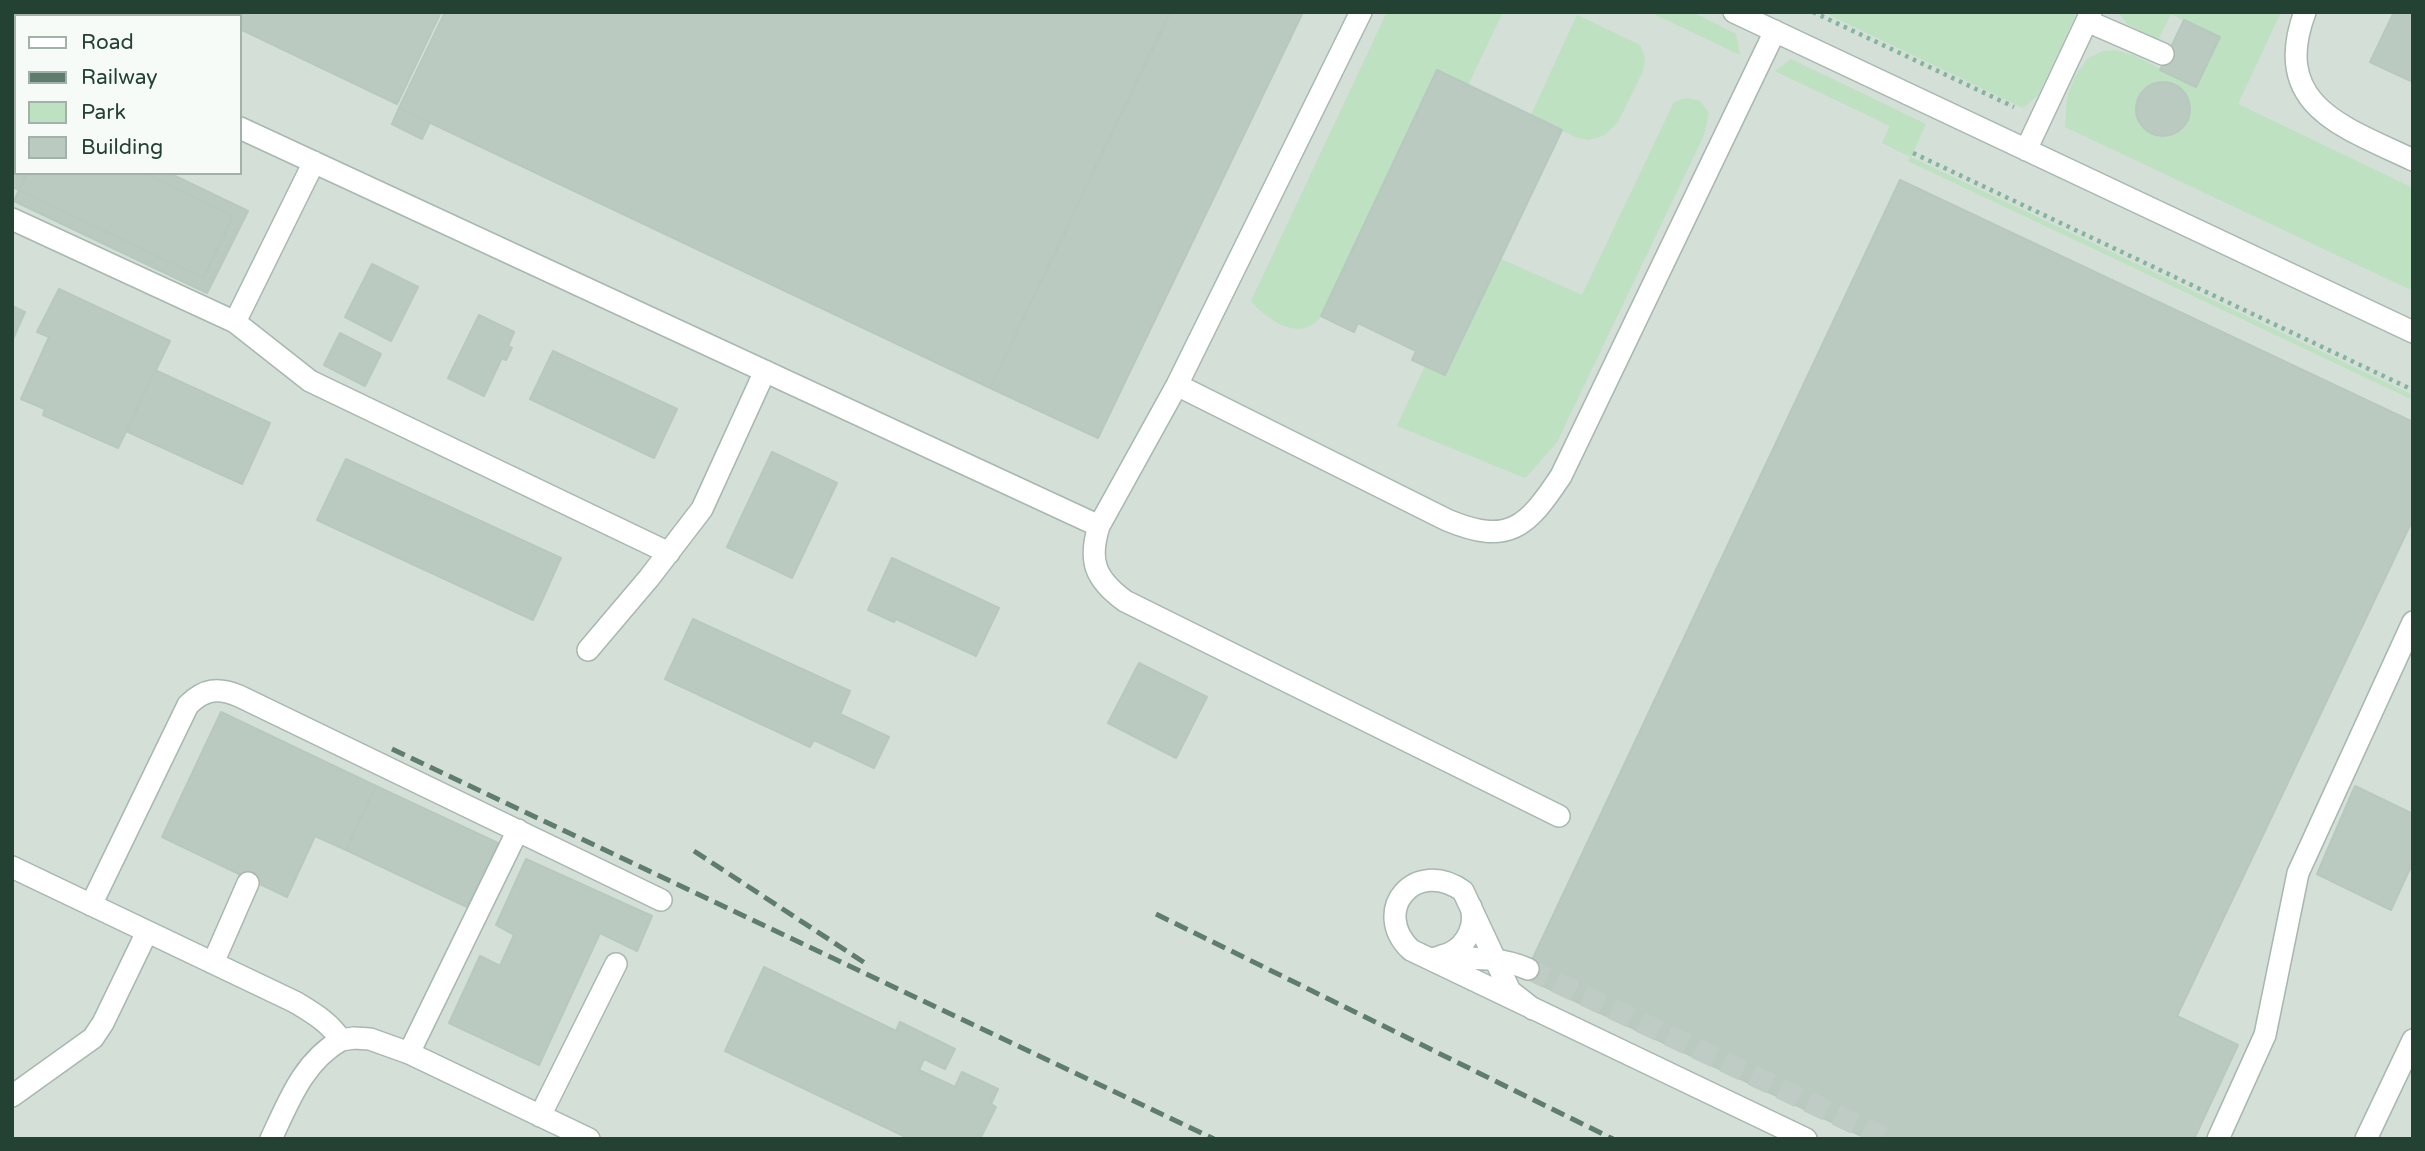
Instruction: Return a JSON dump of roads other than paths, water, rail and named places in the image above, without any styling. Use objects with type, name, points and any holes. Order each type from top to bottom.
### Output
[{"type":"lane","points":[[1361,12],[1177,385],[1099,526],[1093,545],[1093,562],[1110,590],[1125,601],[1559,816]]},
{"type":"lane","points":[[1734,12],[2413,332]]},
{"type":"lane","points":[[2305,12],[2298,30],[2295,56],[2299,79],[2311,102],[2350,130],[2413,160]]},
{"type":"lane","points":[[2026,150],[2089,17],[2163,54]]},
{"type":"lane","points":[[1177,385],[1447,520],[1468,529],[1490,533],[1512,530],[1531,518],[1562,476],[1775,31]]},
{"type":"lane","points":[[242,129],[1099,526]]},
{"type":"lane","points":[[235,322],[314,162]]},
{"type":"lane","points":[[12,219],[235,322],[310,381],[669,553]]},
{"type":"lane","points":[[588,650],[702,509],[765,371]]},
{"type":"lane","points":[[2218,1139],[2265,1035],[2298,873],[2413,622]]},
{"type":"lane","points":[[91,905],[188,705],[199,694],[212,690],[232,693],[661,900]]},
{"type":"lane","points":[[409,1053],[518,830]]},
{"type":"lane","points":[[12,867],[295,1002],[321,1018],[333,1028],[341,1040]]},
{"type":"lane","points":[[1533,1009],[1510,991],[1463,891],[1439,879],[1426,879],[1404,892],[1394,917],[1402,942],[1411,950],[1429,957],[1533,1009],[1806,1139]]},
{"type":"lane","points":[[213,962],[248,883]]},
{"type":"lane","points":[[1429,957],[1447,955],[1467,939],[1473,915],[1470,902]]},
{"type":"lane","points":[[12,1096],[93,1038],[103,1023],[147,932]]},
{"type":"lane","points":[[1429,957],[1495,959],[1528,969]]},
{"type":"lane","points":[[540,1116],[616,964]]},
{"type":"lane","points":[[271,1139],[304,1072],[322,1053],[341,1040],[354,1038],[370,1039],[409,1053],[589,1139]]},
{"type":"lane","points":[[2366,1139],[2413,1040]]},
{"type":"tunnel","points":[[1528,969],[1887,1139]]},
{"type":"railway","points":[[392,749],[1214,1139]]},
{"type":"railway","points":[[694,851],[865,963]]},
{"type":"railway","points":[[1156,914],[1613,1139]]}]
